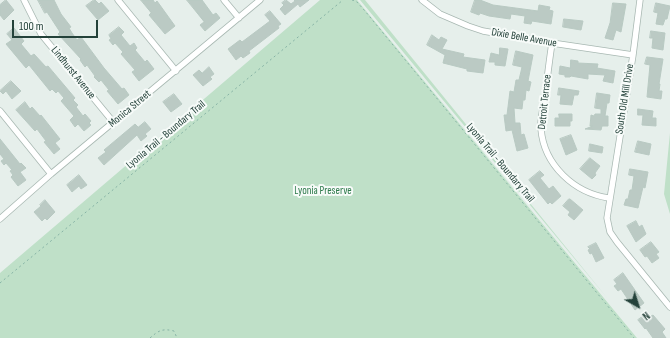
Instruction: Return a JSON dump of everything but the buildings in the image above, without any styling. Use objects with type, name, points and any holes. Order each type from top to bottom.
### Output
[{"type":"street","name":"Lindhurst Avenue","points":[[24,0],[41,34],[114,123]]},
{"type":"street","points":[[118,0],[176,70]]},
{"type":"street","points":[[224,0],[239,18]]},
{"type":"street","name":"Monica Street","points":[[0,219],[51,174],[260,0]]},
{"type":"street","name":"Dixie Belle Avenue","points":[[422,0],[440,14],[483,31],[633,55]]},
{"type":"street","name":"South Old Mill Drive","points":[[640,0],[633,55],[606,218],[610,232],[670,307]]},
{"type":"street","name":"Detroit Terrace","points":[[552,43],[540,128],[547,153],[556,168],[568,181],[585,191],[609,198]]},
{"type":"street","points":[[0,111],[51,174]]},
{"type":"path","name":"Lyonia Trail - Boundary Trail","points":[[0,283],[343,0]]},
{"type":"path","name":"Lyonia Trail - Boundary Trail","points":[[352,0],[356,1],[634,338]]},
{"type":"path","points":[[150,338],[159,330],[166,329],[174,331],[177,338]]},
{"type":"green space","name":"Lyonia Preserve","points":[[320,0],[357,0],[637,338],[0,338],[0,273]]},
{"type":"green space","points":[[360,0],[365,0],[608,299]]},
{"type":"green space","points":[[670,133],[670,214],[664,194]]}]
